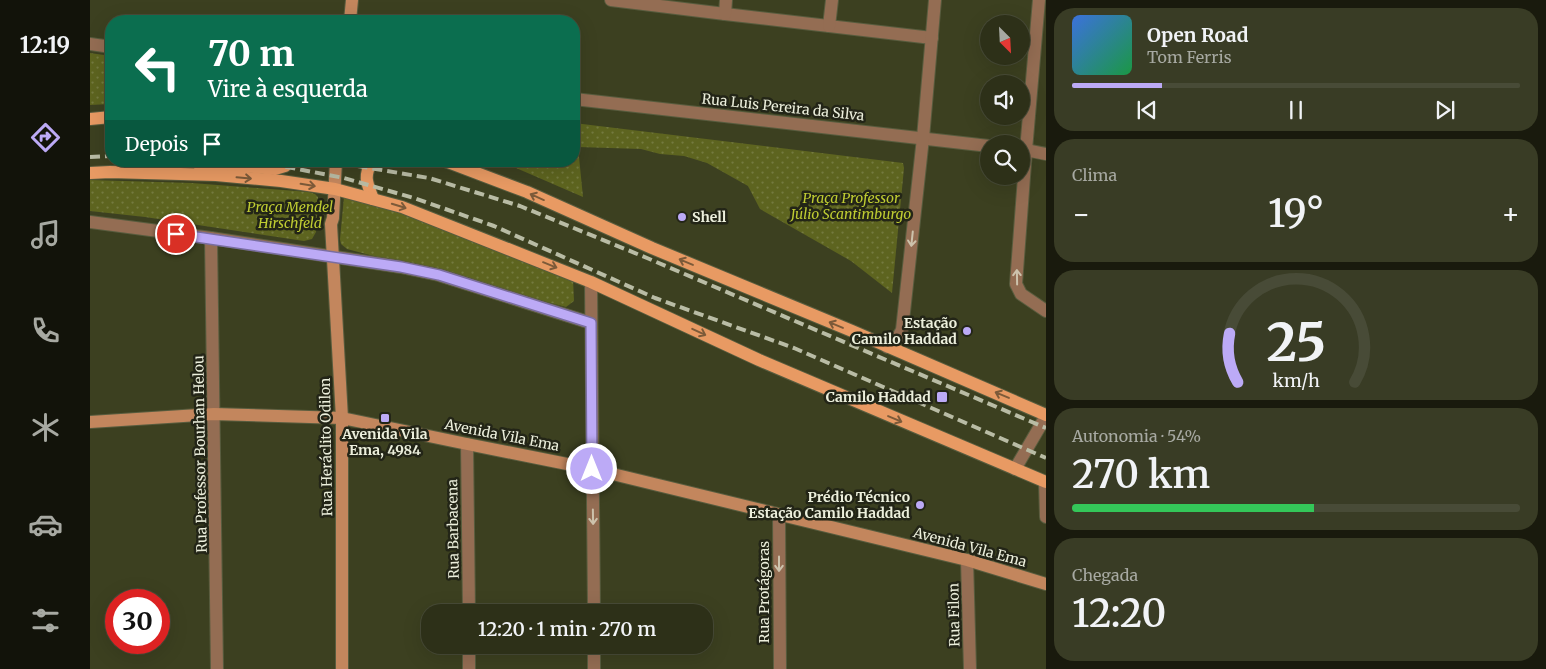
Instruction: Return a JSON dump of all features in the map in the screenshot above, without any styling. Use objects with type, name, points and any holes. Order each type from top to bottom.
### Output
[{"type":"main road","points":[[351,15],[352,0]]},
{"type":"main road","points":[[90,119],[105,118]]},
{"type":"main road","points":[[90,173],[178,167]]},
{"type":"main road","points":[[248,167],[276,169],[283,167]]},
{"type":"main road","name":"Rua Heráclito Odilon","points":[[335,167],[332,189],[334,218],[332,224],[332,256],[342,418],[342,669]]},
{"type":"main road","points":[[369,167],[366,177],[374,199]]},
{"type":"main road","points":[[461,167],[527,192],[652,248],[1046,416]]},
{"type":"main road","points":[[110,172],[216,175],[281,181],[332,189],[402,206],[591,282],[802,379],[1046,482]]},
{"type":"main road","name":"Avenida Vila Ema","points":[[90,422],[214,414],[342,418],[592,469],[967,560],[1046,584]]},
{"type":"street","points":[[611,0],[932,38]]},
{"type":"street","points":[[725,14],[726,0]]},
{"type":"street","points":[[830,26],[832,0]]},
{"type":"street","points":[[887,347],[897,339],[902,330],[923,138],[935,0]]},
{"type":"street","points":[[1026,135],[1041,46],[1039,0]]},
{"type":"street","points":[[90,44],[105,45]]},
{"type":"street","name":"Rua Luis Pereira da Silva","points":[[580,100],[980,145]]},
{"type":"street","points":[[1030,151],[1046,154]]},
{"type":"street","points":[[1021,185],[1016,284],[1022,294],[1046,311]]},
{"type":"street","points":[[90,222],[401,267],[439,275],[591,323]]},
{"type":"street","name":"Rua Professor Bourhan Helou","points":[[211,238],[217,669]]},
{"type":"street","points":[[591,282],[594,604]]},
{"type":"street","points":[[1015,469],[1046,416]]},
{"type":"street","name":"Rua Barbacena","points":[[467,444],[469,604]]},
{"type":"street","points":[[1046,482],[1046,516]]},
{"type":"street","name":"Rua Protágoras","points":[[779,515],[780,669]]},
{"type":"street","name":"Rua Filon","points":[[967,560],[970,669]]},
{"type":"street","points":[[469,654],[469,669]]},
{"type":"street","points":[[594,654],[594,669]]},
{"type":"green space","points":[[90,53],[105,55],[105,104],[90,105]]},
{"type":"green space","name":"Praça Professor Júlio Scantimburgo","points":[[580,124],[903,163],[892,293],[851,261],[760,209],[748,186],[707,163],[684,156],[660,154],[641,149],[580,147]]},
{"type":"green space","name":"Praça Professor Júlio Scantimburgo","points":[[514,167],[580,167],[583,197]]},
{"type":"green space","name":"Praça Mendel Hirschfeld","points":[[90,180],[192,183],[309,192],[318,197],[316,232],[312,239],[304,241],[145,217],[90,211]]},
{"type":"green space","points":[[344,197],[404,213],[573,279],[574,301],[566,307],[347,249],[341,244],[340,239]]},
{"type":"railway","points":[[90,157],[105,156]]},
{"type":"railway","points":[[287,167],[344,178],[414,198],[494,226],[655,298],[794,348],[1046,458]]},
{"type":"railway","points":[[364,167],[429,178],[520,206],[1046,428]]},
{"type":"place","name":"Shell","points":[[682,217]]},
{"type":"place","name":"Estação Camilo Haddad","points":[[967,331]]},
{"type":"place","name":"Camilo Haddad","points":[[942,397]]},
{"type":"place","name":"Avenida Vila Ema, 4984","points":[[385,418]]},
{"type":"place","name":"Prédio Técnico Estação Camilo Haddad","points":[[920,505]]},
{"type":"route","points":[[176,234],[401,267],[439,275],[591,323],[592,469]]}]
